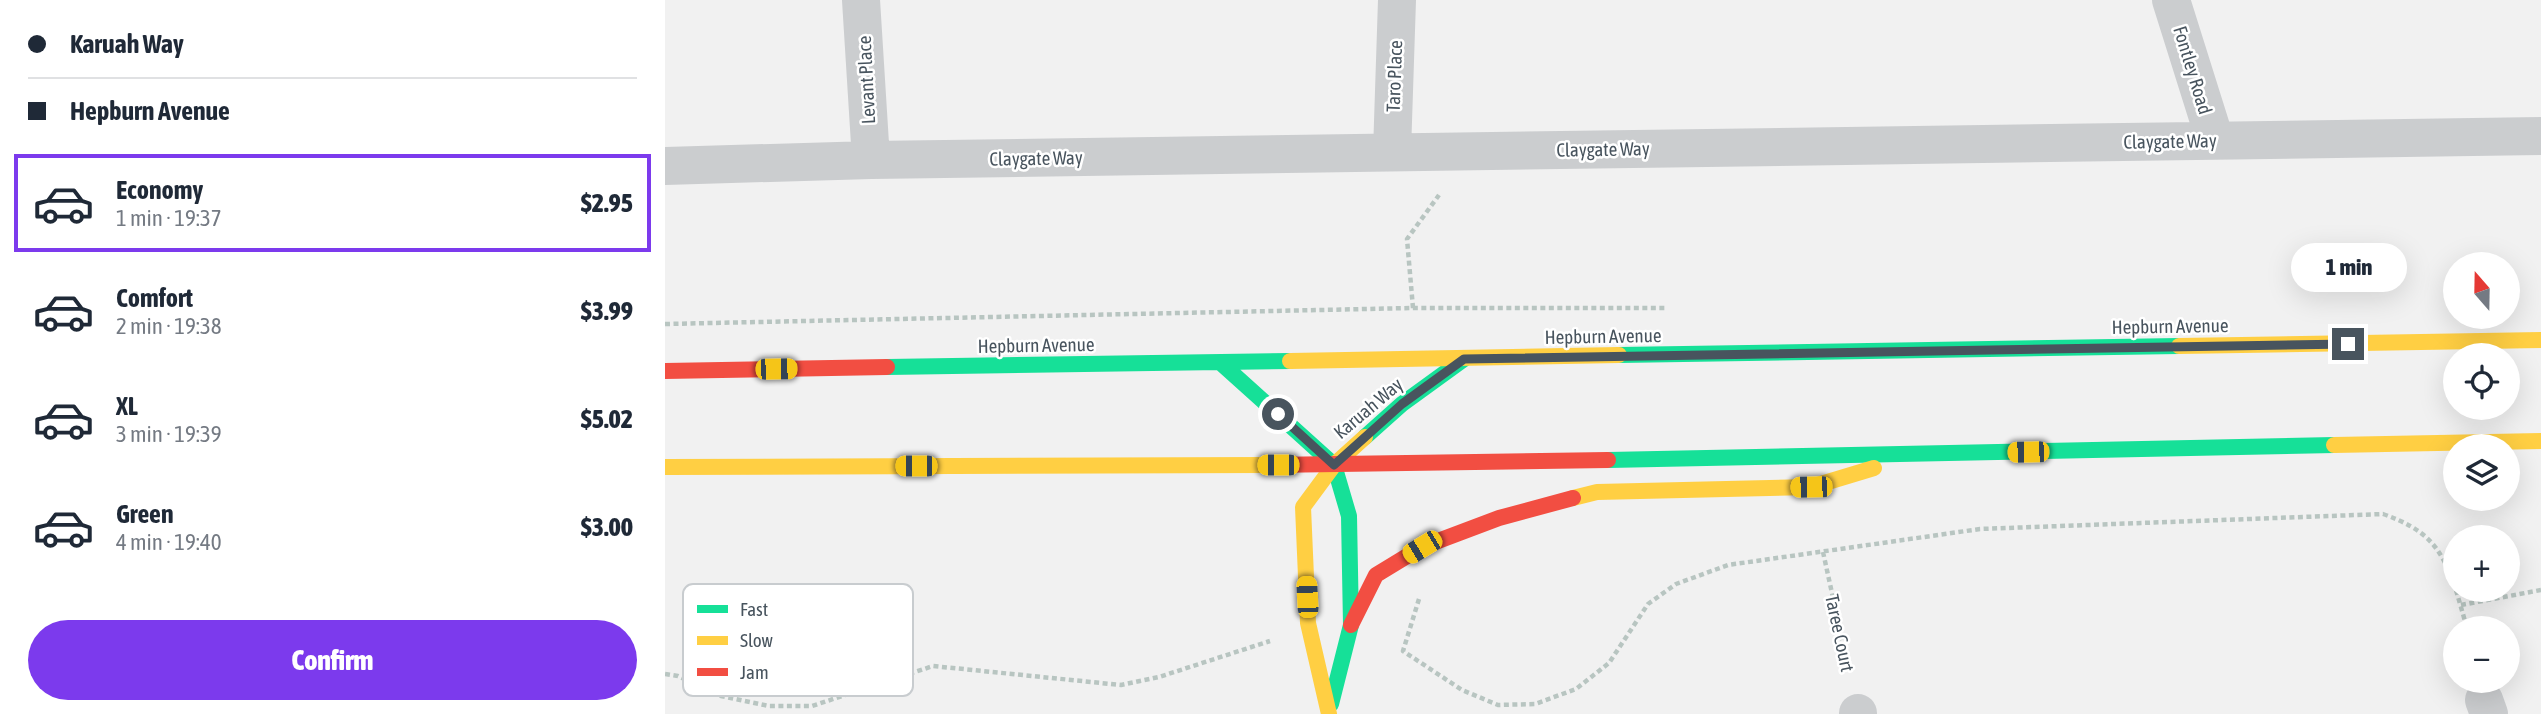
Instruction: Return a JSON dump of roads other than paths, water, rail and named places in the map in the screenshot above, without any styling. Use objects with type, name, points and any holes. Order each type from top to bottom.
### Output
[{"type":"main road","name":"Hepburn Avenue","points":[[665,371],[1222,364],[2541,340]]},
{"type":"main road","name":"Karuah Way","points":[[1329,713],[1308,623],[1303,507],[1334,465],[1402,404],[1464,359]]},
{"type":"main road","name":"Karuah Way","points":[[1222,364],[1334,465],[1349,516],[1351,625],[1329,713]]},
{"type":"main road","points":[[665,467],[1334,465],[2541,441]]},
{"type":"main road","points":[[1351,625],[1376,575],[1422,547],[1499,518],[1597,492],[1811,487],[1920,454]]},
{"type":"street","name":"Levant Place","points":[[862,0],[871,160]]},
{"type":"street","name":"Taro Place","points":[[1392,152],[1397,0]]},
{"type":"street","name":"Fontley Road","points":[[2171,0],[2215,140]]},
{"type":"street","name":"Claygate Way","points":[[665,166],[871,160],[2541,136]]}]
